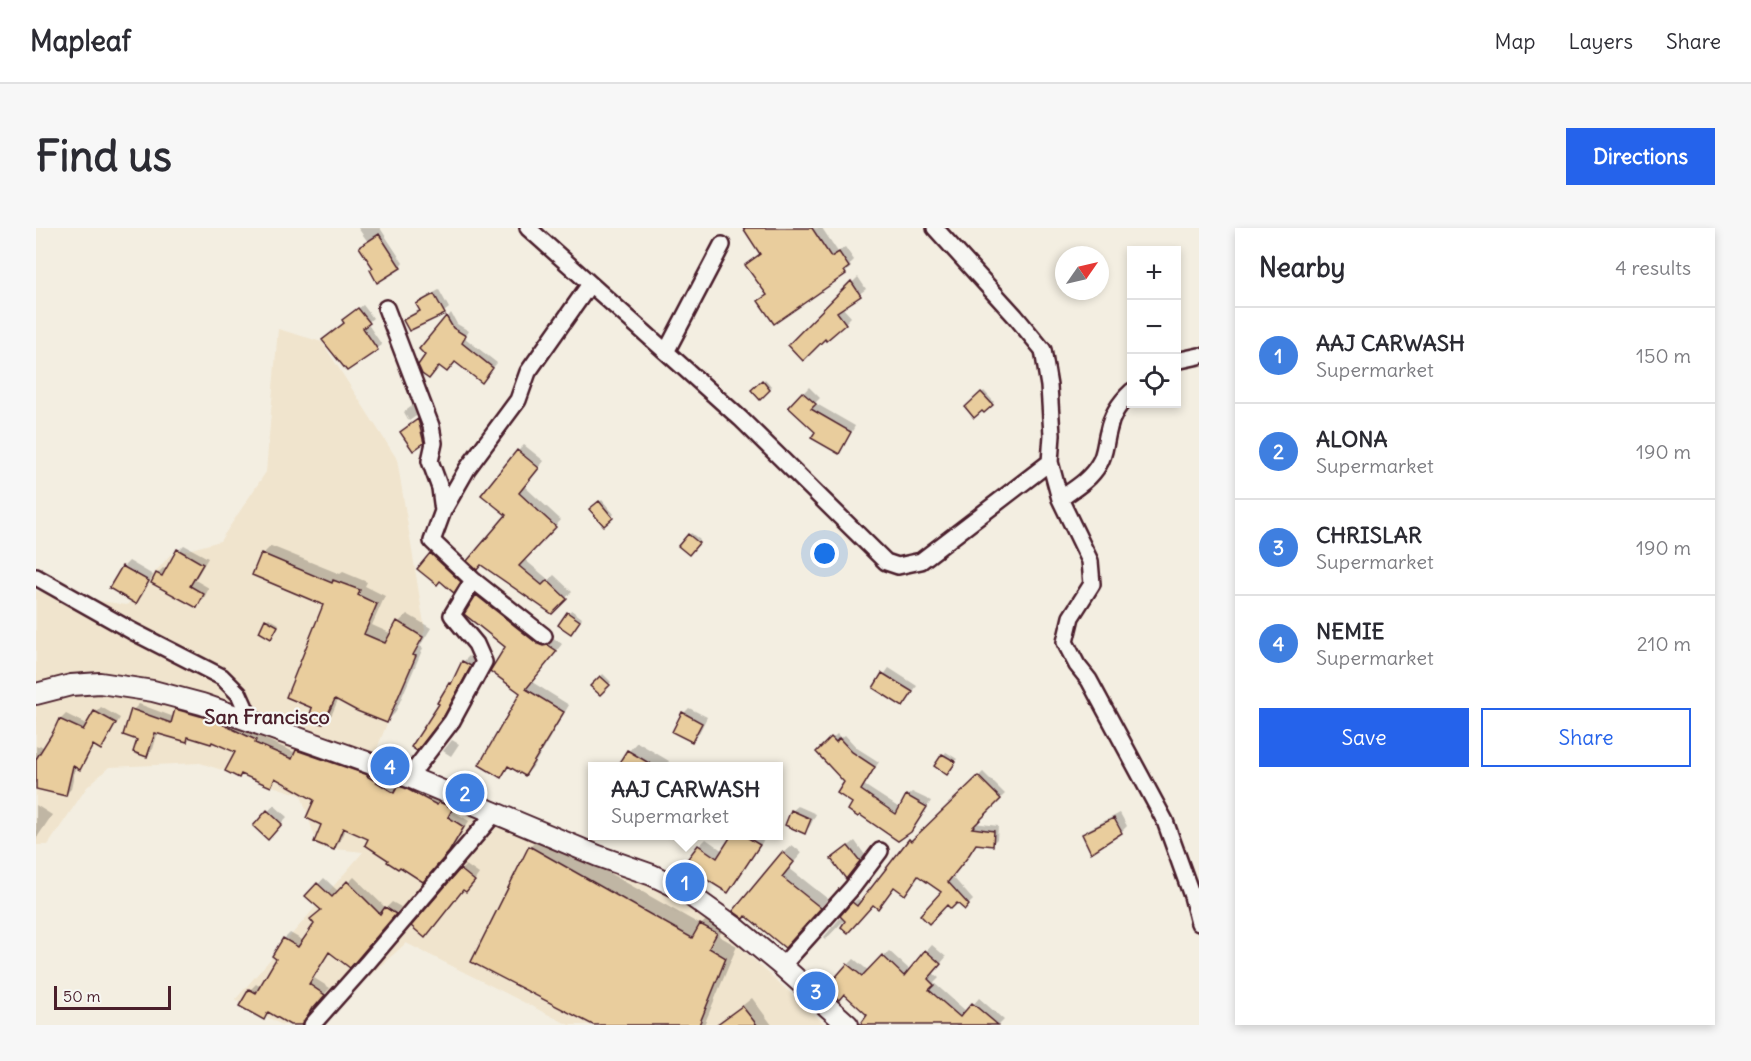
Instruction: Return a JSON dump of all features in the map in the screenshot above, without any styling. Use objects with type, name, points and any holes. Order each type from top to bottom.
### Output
[{"type":"main road","points":[[36,694],[71,685],[100,683],[153,691],[202,704],[409,777],[598,856],[652,875],[683,890],[729,923],[782,966],[848,1025]]},
{"type":"street","points":[[528,228],[741,419],[886,562],[898,566],[921,561],[1050,462]]},
{"type":"street","points":[[936,228],[1043,350],[1049,386],[1052,435],[1050,462],[1060,499],[1090,561],[1092,584],[1071,617],[1065,642],[1077,665],[1089,680],[1165,821],[1192,896],[1199,923]]},
{"type":"street","points":[[666,352],[722,245]]},
{"type":"street","points":[[544,636],[473,580],[432,541],[443,511],[467,469],[518,399],[528,372],[590,284]]},
{"type":"street","points":[[386,308],[431,426],[434,443],[430,461],[440,488],[443,511]]},
{"type":"street","points":[[1181,360],[1199,356]]},
{"type":"street","points":[[1060,499],[1088,479],[1099,465],[1109,428],[1120,402],[1127,395]]},
{"type":"street","points":[[36,577],[132,631],[222,676],[239,694],[251,721]]},
{"type":"street","points":[[409,777],[452,721],[484,662],[476,644],[452,615],[473,580]]},
{"type":"street","points":[[312,1025],[495,813]]},
{"type":"street","points":[[782,966],[852,888],[880,852]]},
{"type":"shaded area","points":[[278,329],[322,342],[397,459],[425,630],[369,768],[682,895],[826,1025],[569,1025],[406,943],[315,1025],[282,1025],[235,1000],[363,852],[318,847],[301,795],[200,763],[109,767],[87,787],[48,845],[36,845],[36,591],[127,605],[170,555],[220,541],[266,472]]},
{"type":"building","points":[[743,228],[812,228],[831,257],[839,252],[849,267],[844,271],[846,274],[774,324],[758,301],[767,295],[745,265],[760,254]]},
{"type":"building","points":[[379,234],[401,268],[377,283],[370,270],[373,268],[359,247]]},
{"type":"building","points":[[851,281],[861,296],[837,312],[846,324],[826,341],[825,339],[803,361],[788,345]]},
{"type":"building","points":[[434,294],[445,314],[409,331],[403,320],[420,311],[416,304]]},
{"type":"building","points":[[358,308],[370,323],[363,328],[378,350],[347,371],[322,340],[344,323],[342,320]]},
{"type":"building","points":[[446,316],[453,328],[466,336],[462,343],[493,368],[482,383],[455,362],[447,372],[439,366],[429,379],[422,374],[418,365],[425,355],[419,349]]},
{"type":"building","points":[[762,380],[770,390],[760,400],[751,390]]},
{"type":"building","points":[[802,392],[816,404],[811,409],[851,432],[839,454],[811,438],[815,432],[788,407]]},
{"type":"building","points":[[981,392],[993,405],[974,418],[965,407]]},
{"type":"building","points":[[418,419],[424,443],[413,451],[400,432]]},
{"type":"building","points":[[517,450],[539,468],[519,493],[556,527],[519,566],[542,585],[547,580],[567,599],[552,614],[481,565],[477,570],[467,561],[506,515],[481,495]]},
{"type":"building","points":[[599,501],[613,518],[604,526],[589,509]]},
{"type":"building","points":[[688,534],[699,543],[689,555],[678,546]]},
{"type":"building","points":[[177,549],[203,564],[190,586],[204,594],[197,608],[151,583],[156,573],[162,576]]},
{"type":"building","points":[[261,553],[332,583],[333,580],[360,590],[358,595],[377,604],[364,634],[385,643],[397,621],[423,637],[413,655],[416,656],[387,723],[335,699],[323,724],[308,720],[312,708],[286,697],[323,605],[252,575]]},
{"type":"building","points":[[430,553],[461,582],[454,593],[440,581],[437,585],[417,569]]},
{"type":"building","points":[[122,566],[149,581],[136,604],[109,588]]},
{"type":"building","points":[[476,595],[538,644],[548,645],[557,651],[526,689],[564,712],[525,776],[508,766],[501,778],[479,765],[520,693],[490,671],[505,647],[464,614]]},
{"type":"building","points":[[567,612],[580,621],[571,634],[558,625]]},
{"type":"building","points":[[265,619],[278,626],[271,639],[259,632]]},
{"type":"building","points":[[462,661],[471,666],[444,716],[417,751],[411,747],[439,704],[437,703],[449,683],[451,684]]},
{"type":"building","points":[[882,673],[913,692],[903,707],[873,688]]},
{"type":"building","points":[[600,676],[610,685],[600,695],[590,686]]},
{"type":"building","points":[[131,709],[171,723],[175,709],[207,718],[292,759],[296,750],[368,775],[394,793],[398,786],[405,788],[437,805],[439,802],[453,808],[448,817],[464,827],[449,852],[423,882],[400,867],[398,869],[387,862],[388,860],[365,845],[368,839],[343,828],[334,850],[314,842],[321,825],[306,818],[314,800],[275,778],[271,787],[241,774],[239,778],[225,771],[235,752],[212,742],[211,744],[188,737],[187,742],[155,733],[147,757],[133,752],[137,740],[123,735]]},
{"type":"building","points":[[94,711],[116,723],[101,750],[93,745],[80,770],[73,766],[66,796],[36,789],[36,759],[59,719],[83,730]]},
{"type":"building","points":[[682,712],[702,723],[692,742],[672,732]]},
{"type":"building","points":[[831,737],[836,742],[839,738],[852,752],[875,767],[861,790],[896,814],[906,795],[927,807],[911,832],[898,841],[860,815],[858,817],[848,810],[852,803],[837,793],[844,782],[816,752]]},
{"type":"building","points":[[627,750],[647,762],[620,762]]},
{"type":"building","points":[[942,754],[956,762],[947,775],[934,766]]},
{"type":"building","points":[[978,776],[1001,799],[972,828],[994,831],[993,846],[976,844],[948,882],[969,905],[965,910],[957,903],[951,909],[947,905],[929,924],[920,915],[941,892],[918,876],[905,895],[894,887],[878,909],[873,905],[848,933],[841,927],[845,921],[840,916],[852,902],[857,906],[909,839],[911,841]]},
{"type":"building","points":[[267,810],[282,824],[268,840],[253,826]]},
{"type":"building","points":[[791,810],[811,819],[805,834],[785,825]]},
{"type":"building","points":[[1114,818],[1122,833],[1091,853],[1082,834]]},
{"type":"building","points":[[728,840],[752,840],[760,845],[728,893],[683,865],[698,845],[717,858]]},
{"type":"building","points":[[529,846],[692,938],[700,924],[717,933],[709,948],[726,958],[699,1025],[593,1025],[471,962]]},
{"type":"building","points":[[848,846],[860,861],[846,879],[831,859]]},
{"type":"building","points":[[782,852],[794,862],[782,877],[821,908],[785,948],[746,916],[744,919],[733,911]]},
{"type":"building","points":[[460,869],[475,881],[466,892],[463,890],[425,938],[411,926]]},
{"type":"building","points":[[347,881],[380,914],[385,907],[396,914],[350,968],[329,952],[309,984],[325,995],[312,1008],[302,1025],[290,1025],[268,1012],[264,1020],[239,1006],[249,989],[256,993],[276,959],[272,956],[283,938],[298,947],[314,924],[310,919],[321,910],[305,896],[317,883],[332,897]]},
{"type":"building","points":[[925,950],[941,964],[928,979],[934,985],[929,990],[960,1017],[972,1003],[998,1025],[860,1025],[867,1015],[844,994],[839,1000],[826,988],[847,964],[862,976],[882,955],[904,976]]},
{"type":"building","points":[[742,1006],[757,1025],[716,1025]]},
{"type":"place","name":"NEMIE","points":[[390,766]]},
{"type":"place","name":"ALONA","points":[[465,793]]},
{"type":"place","name":"AAJ CARWASH","points":[[685,882]]},
{"type":"place","name":"CHRISLAR","points":[[816,991]]},
{"type":"district","name":"San Francisco","points":[[267,716]]}]
